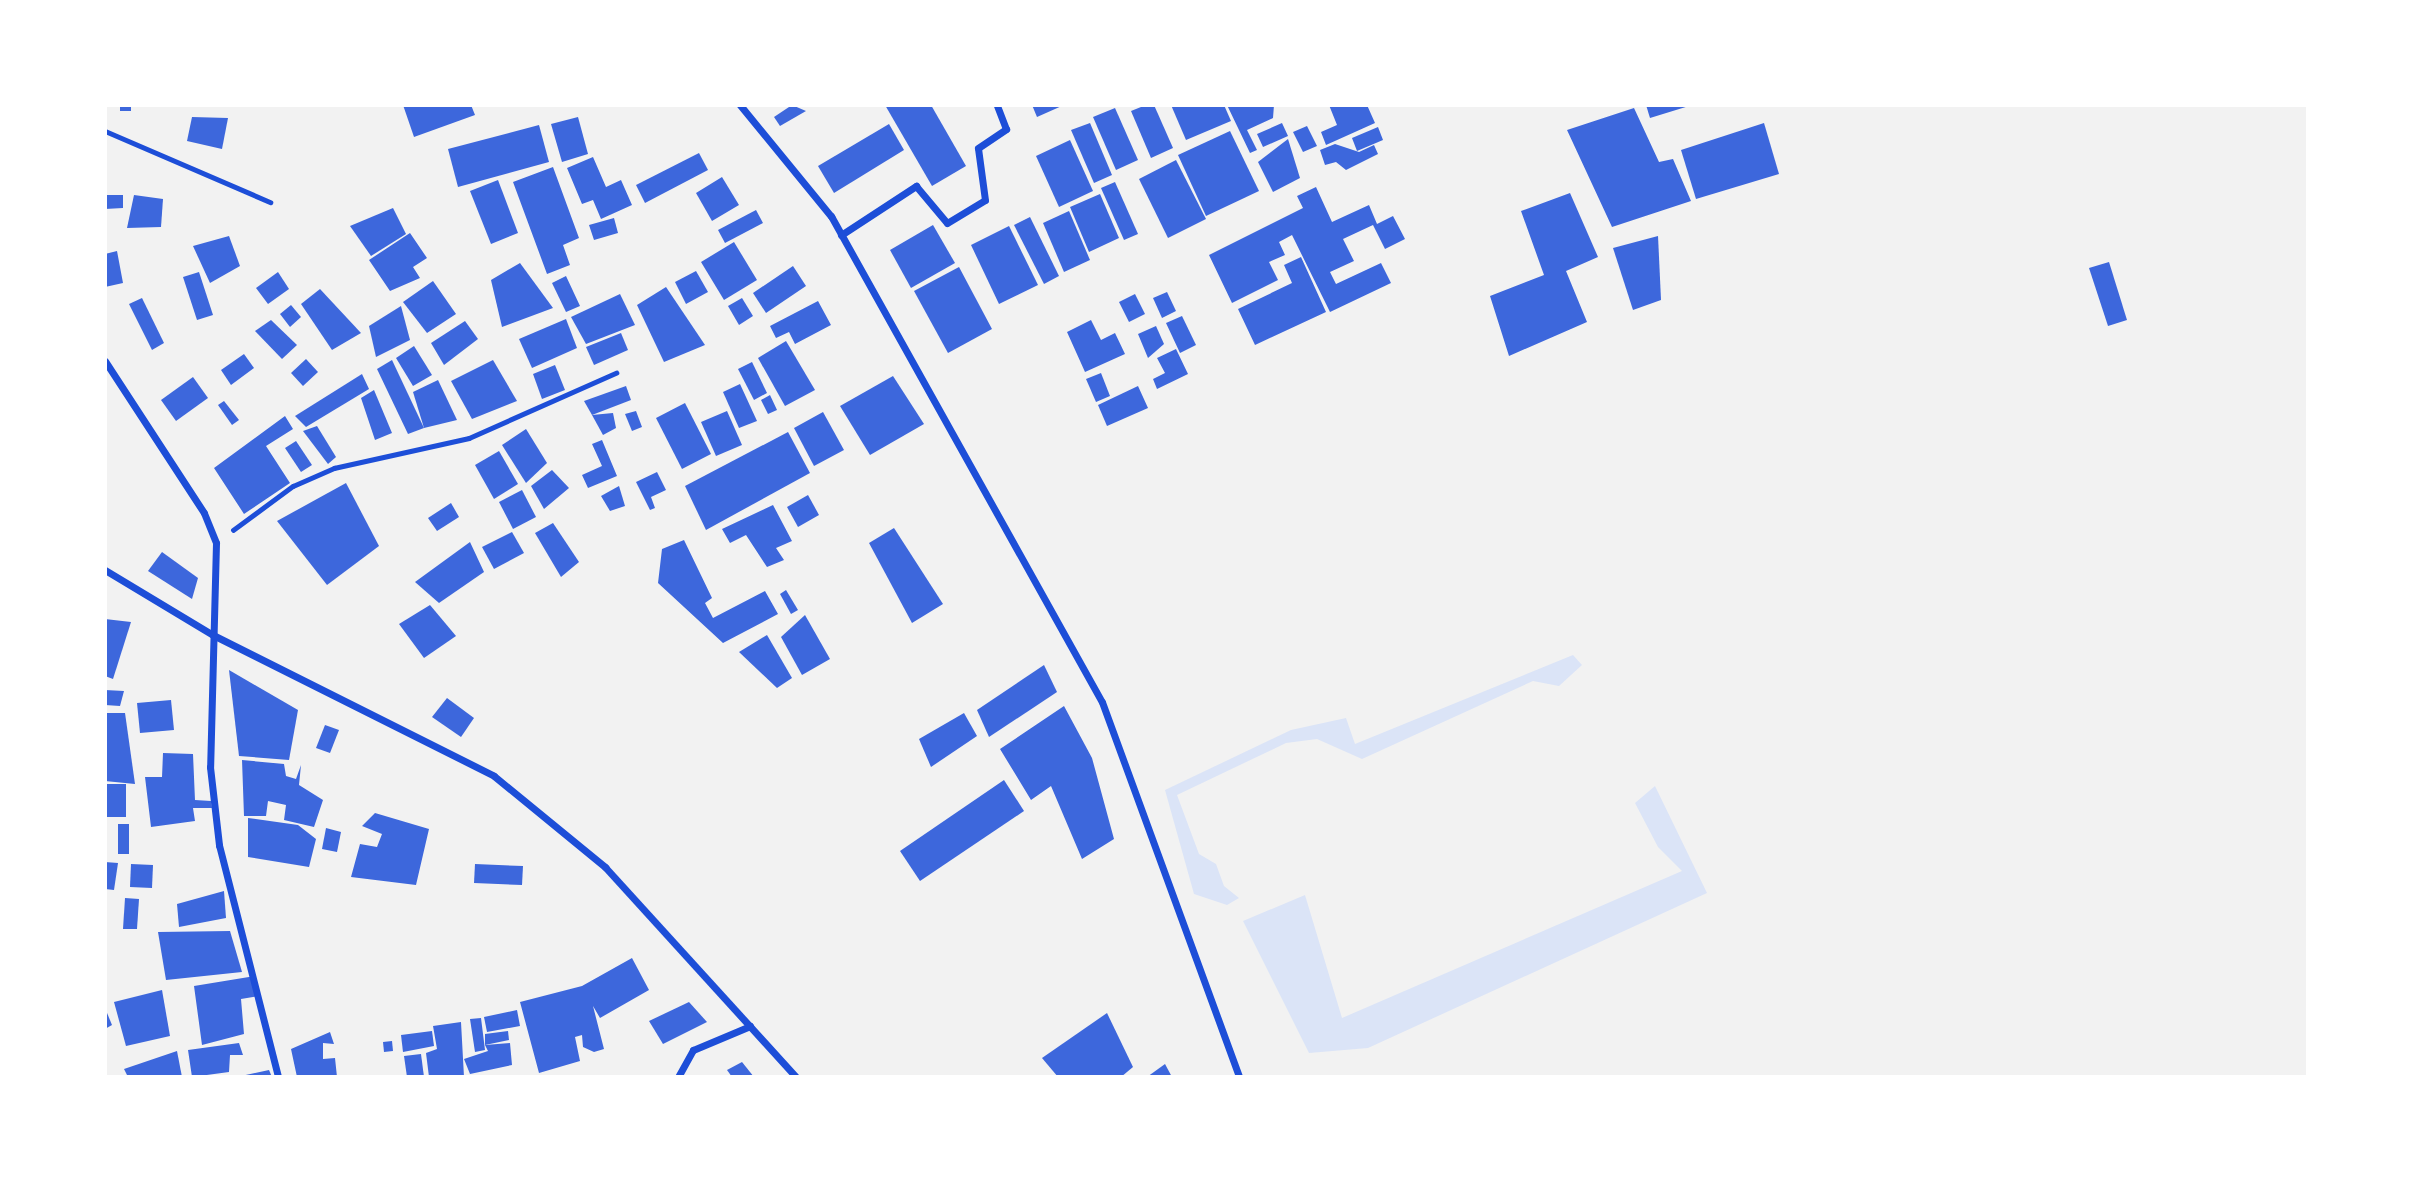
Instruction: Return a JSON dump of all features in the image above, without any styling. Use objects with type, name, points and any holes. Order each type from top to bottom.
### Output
[{"type":"street","points":[[740,105],[841,235],[1102,702],[1239,1077]]},
{"type":"street","points":[[841,235],[916,186],[947,223],[985,200],[978,148],[1006,129],[997,105]]},
{"type":"street","points":[[105,361],[204,513],[216,543],[210,767],[219,845],[278,1077]]},
{"type":"street","points":[[105,570],[213,635],[494,776],[605,867],[796,1077]]},
{"type":"street","points":[[678,1077],[693,1050],[750,1026]]},
{"type":"lane","points":[[105,131],[270,202]]},
{"type":"path","points":[[216,543],[293,486],[334,468],[469,438],[616,373]]},
{"type":"shaded area","points":[[1573,655],[1582,665],[1559,686],[1533,681],[1362,759],[1317,739],[1286,743],[1177,795],[1199,854],[1216,864],[1224,886],[1239,898],[1227,905],[1194,894],[1165,790],[1291,730],[1346,718],[1355,744]]},
{"type":"shaded area","points":[[1655,786],[1707,893],[1368,1048],[1309,1053],[1243,921],[1305,895],[1342,1018],[1682,871],[1658,847],[1635,803]]},
{"type":"building","points":[[120,105],[131,105],[131,111],[120,111]]},
{"type":"building","points":[[403,105],[471,105],[475,115],[414,137]]},
{"type":"building","points":[[792,105],[806,111],[780,126],[774,117]]},
{"type":"building","points":[[885,105],[931,105],[966,166],[932,186]]},
{"type":"building","points":[[1032,105],[1064,105],[1037,117]]},
{"type":"building","points":[[1154,105],[1173,148],[1151,158],[1131,111]]},
{"type":"building","points":[[1171,105],[1224,105],[1231,121],[1186,140]]},
{"type":"building","points":[[1227,105],[1274,105],[1273,118],[1247,130],[1257,150],[1250,153]]},
{"type":"building","points":[[1329,105],[1367,105],[1375,123],[1326,145],[1321,132],[1337,125]]},
{"type":"building","points":[[1646,105],[1689,105],[1689,106],[1650,118]]},
{"type":"building","points":[[1115,108],[1138,160],[1116,170],[1093,117]]},
{"type":"building","points":[[1634,108],[1659,162],[1673,159],[1691,201],[1612,227],[1567,130]]},
{"type":"building","points":[[192,117],[228,118],[222,149],[187,141]]},
{"type":"building","points":[[578,117],[588,154],[562,162],[551,124]]},
{"type":"building","points":[[1090,123],[1112,175],[1094,183],[1071,130]]},
{"type":"building","points":[[1282,123],[1288,136],[1263,147],[1257,134]]},
{"type":"building","points":[[1764,123],[1779,174],[1696,199],[1681,150]]},
{"type":"building","points":[[889,124],[904,150],[834,193],[818,166]]},
{"type":"building","points":[[539,125],[549,162],[458,187],[448,149]]},
{"type":"building","points":[[1307,126],[1317,146],[1303,152],[1293,132]]},
{"type":"building","points":[[1378,127],[1383,140],[1357,151],[1352,138]]},
{"type":"building","points":[[1230,131],[1259,191],[1206,216],[1178,155]]},
{"type":"building","points":[[1288,139],[1300,178],[1273,192],[1258,162]]},
{"type":"building","points":[[1070,140],[1093,191],[1059,207],[1036,156]]},
{"type":"building","points":[[1335,144],[1359,152],[1374,145],[1378,154],[1346,170],[1336,162],[1325,165],[1320,150]]},
{"type":"building","points":[[699,153],[708,170],[645,203],[636,185]]},
{"type":"building","points":[[593,157],[606,187],[621,180],[632,205],[601,219],[593,200],[582,204],[567,168]]},
{"type":"building","points":[[1176,160],[1206,219],[1168,238],[1139,179]]},
{"type":"building","points":[[553,167],[579,238],[563,245],[570,265],[547,274],[513,182]]},
{"type":"building","points":[[722,177],[739,205],[712,221],[696,193]]},
{"type":"building","points":[[498,180],[518,233],[491,244],[470,191]]},
{"type":"building","points":[[1115,182],[1138,234],[1124,240],[1101,188]]},
{"type":"building","points":[[1316,187],[1332,222],[1369,205],[1377,224],[1393,216],[1405,239],[1385,249],[1373,225],[1343,239],[1354,261],[1330,272],[1336,284],[1381,263],[1391,283],[1330,312],[1292,235],[1279,242],[1285,255],[1269,262],[1278,280],[1232,303],[1209,255],[1303,208],[1297,196]]},
{"type":"building","points":[[1570,193],[1598,257],[1566,271],[1587,322],[1509,356],[1490,296],[1544,275],[1521,211]]},
{"type":"building","points":[[1100,194],[1119,238],[1089,252],[1070,207]]},
{"type":"building","points":[[105,195],[123,195],[123,208],[105,209]]},
{"type":"building","points":[[134,195],[163,199],[161,227],[127,228]]},
{"type":"building","points":[[393,208],[406,234],[371,256],[350,226]]},
{"type":"building","points":[[756,210],[763,223],[725,243],[718,230]]},
{"type":"building","points":[[1069,211],[1090,260],[1064,272],[1043,223]]},
{"type":"building","points":[[1030,217],[1059,276],[1044,284],[1014,225]]},
{"type":"building","points":[[614,218],[618,233],[594,240],[589,225]]},
{"type":"building","points":[[933,225],[955,263],[911,288],[890,250]]},
{"type":"building","points":[[1009,226],[1038,285],[999,304],[971,245]]},
{"type":"building","points":[[410,233],[427,258],[413,267],[420,278],[390,291],[369,260]]},
{"type":"building","points":[[229,236],[240,266],[210,283],[193,246]]},
{"type":"building","points":[[1658,236],[1661,300],[1633,310],[1613,248]]},
{"type":"building","points":[[734,242],[757,280],[724,300],[701,262]]},
{"type":"building","points":[[117,251],[123,283],[105,287],[105,254]]},
{"type":"building","points":[[1301,257],[1326,312],[1255,345],[1238,309],[1292,283],[1284,265]]},
{"type":"building","points":[[2109,262],[2127,320],[2108,326],[2089,268]]},
{"type":"building","points":[[520,263],[553,308],[502,327],[491,280]]},
{"type":"building","points":[[793,266],[806,286],[766,313],[753,293]]},
{"type":"building","points":[[959,267],[992,329],[948,353],[914,291]]},
{"type":"building","points":[[696,271],[708,292],[686,304],[675,282]]},
{"type":"building","points":[[199,272],[213,315],[197,320],[183,277]]},
{"type":"building","points":[[278,272],[289,289],[268,304],[256,288]]},
{"type":"building","points":[[566,276],[580,306],[566,312],[552,283]]},
{"type":"building","points":[[433,281],[456,314],[427,333],[403,302]]},
{"type":"building","points":[[666,287],[705,345],[664,362],[637,305]]},
{"type":"building","points":[[320,289],[361,333],[332,350],[301,304]]},
{"type":"building","points":[[1167,292],[1176,311],[1162,318],[1153,298]]},
{"type":"building","points":[[620,294],[635,325],[586,344],[571,317]]},
{"type":"building","points":[[1135,294],[1145,314],[1129,322],[1119,302]]},
{"type":"building","points":[[142,298],[164,343],[152,350],[129,304]]},
{"type":"building","points":[[742,298],[753,316],[739,325],[728,306]]},
{"type":"building","points":[[818,301],[831,325],[795,344],[789,332],[776,338],[770,326]]},
{"type":"building","points":[[291,305],[301,317],[290,327],[280,314]]},
{"type":"building","points":[[401,306],[410,340],[376,357],[369,326]]},
{"type":"building","points":[[1182,316],[1196,345],[1180,353],[1166,323]]},
{"type":"building","points":[[566,319],[577,348],[532,368],[519,339]]},
{"type":"building","points":[[271,320],[297,345],[282,359],[255,331]]},
{"type":"building","points":[[1091,320],[1101,340],[1115,333],[1125,354],[1085,372],[1067,332]]},
{"type":"building","points":[[465,321],[478,339],[444,365],[431,343]]},
{"type":"building","points":[[1156,326],[1164,344],[1148,358],[1138,334]]},
{"type":"building","points":[[621,333],[628,350],[594,365],[586,347]]},
{"type":"building","points":[[786,341],[815,390],[785,406],[758,358]]},
{"type":"building","points":[[414,346],[432,375],[413,386],[396,358]]},
{"type":"building","points":[[1176,349],[1188,374],[1157,389],[1153,379],[1165,373],[1157,358]]},
{"type":"building","points":[[244,354],[254,368],[231,385],[221,370]]},
{"type":"building","points":[[306,359],[318,372],[303,386],[291,373]]},
{"type":"building","points":[[392,360],[424,428],[408,434],[377,369]]},
{"type":"building","points":[[493,360],[517,401],[472,419],[451,381]]},
{"type":"building","points":[[752,362],[767,393],[754,400],[738,369]]},
{"type":"building","points":[[555,365],[565,390],[542,399],[533,374]]},
{"type":"building","points":[[1101,373],[1110,396],[1096,402],[1086,379]]},
{"type":"building","points":[[362,374],[369,389],[306,427],[295,416]]},
{"type":"building","points":[[893,376],[924,424],[870,455],[840,406]]},
{"type":"building","points":[[193,377],[208,398],[176,421],[161,400]]},
{"type":"building","points":[[438,380],[457,420],[424,428],[413,392]]},
{"type":"building","points":[[740,384],[757,421],[739,428],[723,392]]},
{"type":"building","points":[[626,386],[631,400],[592,415],[584,401]]},
{"type":"building","points":[[1138,386],[1148,408],[1107,426],[1098,405]]},
{"type":"building","points":[[374,390],[392,433],[375,440],[361,398]]},
{"type":"building","points":[[770,395],[777,410],[768,414],[761,400]]},
{"type":"building","points":[[224,401],[239,420],[232,425],[218,405]]},
{"type":"building","points":[[685,403],[711,454],[682,469],[656,418]]},
{"type":"building","points":[[636,411],[642,427],[632,431],[625,414]]},
{"type":"building","points":[[727,411],[742,445],[716,456],[701,422]]},
{"type":"building","points":[[823,412],[844,450],[814,466],[794,428]]},
{"type":"building","points":[[613,413],[616,428],[603,435],[592,415]]},
{"type":"building","points":[[285,416],[293,429],[266,446],[290,483],[244,514],[214,468]]},
{"type":"building","points":[[317,426],[336,457],[328,464],[303,431]]},
{"type":"building","points":[[526,429],[547,463],[526,483],[502,445]]},
{"type":"building","points":[[788,432],[810,473],[706,530],[685,486]]},
{"type":"building","points":[[602,440],[617,476],[588,488],[582,475],[602,466],[592,444]]},
{"type":"building","points":[[296,441],[312,465],[301,472],[285,448]]},
{"type":"building","points":[[499,451],[518,484],[494,499],[475,465]]},
{"type":"building","points":[[552,470],[569,488],[544,509],[531,486]]},
{"type":"building","points":[[657,472],[666,490],[651,497],[655,508],[650,510],[636,482]]},
{"type":"building","points":[[346,483],[379,546],[327,585],[277,521]]},
{"type":"building","points":[[619,486],[625,506],[610,511],[601,496]]},
{"type":"building","points":[[522,490],[536,517],[513,529],[499,502]]},
{"type":"building","points":[[808,495],[819,515],[798,527],[787,507]]},
{"type":"building","points":[[451,503],[459,517],[437,531],[428,518]]},
{"type":"building","points":[[773,505],[792,541],[776,548],[784,560],[767,567],[746,535],[730,543],[722,529]]},
{"type":"building","points":[[553,523],[579,562],[561,577],[535,533]]},
{"type":"building","points":[[894,528],[943,604],[912,623],[869,543]]},
{"type":"building","points":[[512,532],[524,553],[494,569],[482,547]]},
{"type":"building","points":[[684,540],[712,598],[705,603],[713,618],[765,591],[778,614],[723,643],[658,583],[662,549]]},
{"type":"building","points":[[470,542],[484,572],[439,603],[415,582]]},
{"type":"building","points":[[162,552],[198,578],[192,599],[148,571]]},
{"type":"building","points":[[786,590],[798,610],[791,614],[780,594]]},
{"type":"building","points":[[430,605],[456,636],[424,658],[399,624]]},
{"type":"building","points":[[805,615],[830,659],[802,675],[781,637]]},
{"type":"building","points":[[105,619],[131,622],[113,679],[105,676]]},
{"type":"building","points":[[767,635],[792,678],[777,688],[739,652]]},
{"type":"building","points":[[1044,665],[1057,692],[989,737],[977,710]]},
{"type":"building","points":[[229,670],[298,710],[289,760],[239,756]]},
{"type":"building","points":[[105,690],[124,691],[120,706],[105,705]]},
{"type":"building","points":[[447,698],[474,718],[461,737],[432,717]]},
{"type":"building","points":[[171,700],[174,730],[140,733],[137,703]]},
{"type":"building","points":[[1064,706],[1092,758],[1114,839],[1082,859],[1051,786],[1031,800],[1000,749]]},
{"type":"building","points":[[105,713],[125,713],[135,784],[105,781]]},
{"type":"building","points":[[964,713],[977,736],[931,767],[919,739]]},
{"type":"building","points":[[325,725],[339,730],[330,753],[316,748]]},
{"type":"building","points":[[163,753],[193,754],[195,800],[211,801],[212,808],[193,808],[195,821],[151,827],[145,777],[162,777]]},
{"type":"building","points":[[242,760],[284,764],[286,776],[296,779],[301,765],[299,785],[323,800],[314,827],[284,820],[286,805],[268,801],[266,816],[244,816]]},
{"type":"building","points":[[1004,780],[1024,811],[920,881],[900,851]]},
{"type":"building","points":[[105,784],[126,784],[126,817],[105,817]]},
{"type":"building","points":[[375,813],[429,829],[416,885],[351,877],[360,844],[377,847],[382,834],[362,826]]},
{"type":"building","points":[[248,818],[298,825],[316,839],[309,867],[248,857]]},
{"type":"building","points":[[118,824],[129,824],[129,854],[118,854]]},
{"type":"building","points":[[326,828],[341,832],[337,852],[322,849]]},
{"type":"building","points":[[105,862],[118,863],[114,890],[105,889]]},
{"type":"building","points":[[131,864],[153,865],[152,888],[130,887]]},
{"type":"building","points":[[475,864],[523,866],[522,885],[474,883]]},
{"type":"building","points":[[224,891],[226,918],[179,927],[177,904]]},
{"type":"building","points":[[125,898],[139,899],[137,929],[123,929]]},
{"type":"building","points":[[230,931],[242,972],[166,980],[158,932]]},
{"type":"building","points":[[632,958],[649,990],[600,1018],[593,1006],[604,1049],[594,1052],[583,1047],[582,1035],[575,1037],[580,1061],[539,1073],[520,1002],[582,986]]},
{"type":"building","points":[[255,976],[259,996],[241,999],[244,1034],[202,1045],[194,986]]},
{"type":"building","points":[[162,990],[170,1036],[126,1046],[114,1002]]},
{"type":"building","points":[[689,1002],[707,1022],[663,1044],[649,1021]]},
{"type":"building","points":[[105,1008],[112,1025],[105,1029]]},
{"type":"building","points":[[517,1010],[520,1026],[487,1032],[484,1017]]},
{"type":"building","points":[[1107,1013],[1133,1067],[1121,1077],[1058,1077],[1042,1058]]},
{"type":"building","points":[[481,1018],[485,1050],[475,1052],[470,1019]]},
{"type":"building","points":[[461,1022],[464,1077],[429,1077],[426,1053],[437,1049],[433,1026]]},
{"type":"building","points":[[432,1031],[434,1046],[403,1052],[401,1035]]},
{"type":"building","points":[[508,1031],[509,1040],[485,1045],[485,1034]]},
{"type":"building","points":[[330,1032],[334,1044],[323,1043],[323,1059],[335,1058],[337,1077],[297,1077],[291,1049]]},
{"type":"building","points":[[392,1041],[393,1051],[384,1052],[383,1042]]},
{"type":"building","points":[[239,1043],[243,1055],[230,1055],[229,1072],[192,1077],[188,1050]]},
{"type":"building","points":[[510,1043],[512,1065],[470,1074],[464,1059],[488,1051],[485,1045]]},
{"type":"building","points":[[177,1051],[182,1077],[128,1077],[124,1069]]},
{"type":"building","points":[[421,1054],[424,1077],[407,1077],[404,1056]]},
{"type":"building","points":[[742,1062],[754,1077],[732,1077],[727,1070]]},
{"type":"building","points":[[1165,1064],[1172,1077],[1147,1077]]},
{"type":"building","points":[[269,1070],[272,1077],[241,1077],[241,1076]]}]
